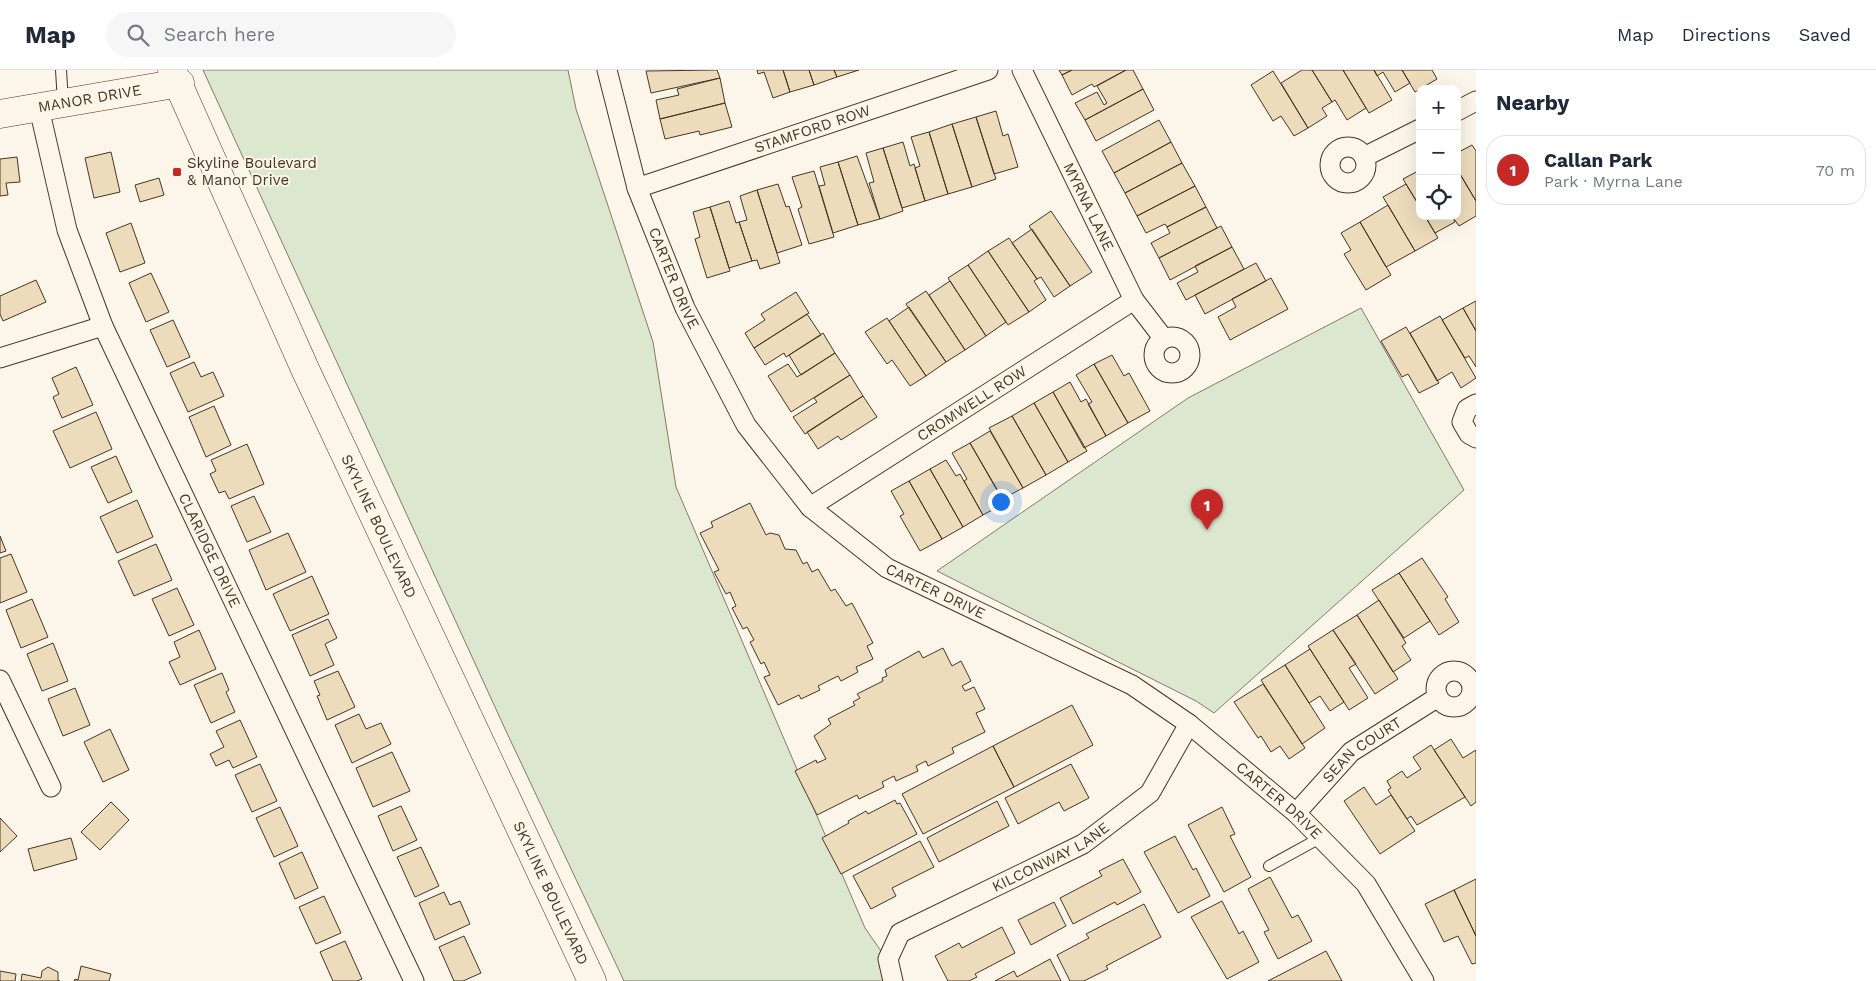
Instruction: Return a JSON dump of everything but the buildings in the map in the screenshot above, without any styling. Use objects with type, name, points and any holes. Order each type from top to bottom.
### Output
[{"type":"main road","name":"MANOR DRIVE","points":[[0,114],[51,106],[176,77]]},
{"type":"main road","name":"SKYLINE BOULEVARD","points":[[176,77],[305,369],[592,981]]},
{"type":"street","name":"CARTER DRIVE","points":[[607,70],[637,188],[685,308],[746,425],[810,506],[887,568],[1132,685],[1189,724],[1296,813],[1366,884],[1424,981]]},
{"type":"street","name":"STAMFORD ROW","points":[[637,188],[988,70]]},
{"type":"street","name":"MYRNA LANE","points":[[1022,70],[1134,300],[1164,339]]},
{"type":"street","points":[[1461,109],[1476,101]]},
{"type":"street","name":"CLARIDGE DRIVE","points":[[51,106],[67,230],[103,326],[414,981]]},
{"type":"street","points":[[1364,157],[1418,130]]},
{"type":"street","name":"CROMWELL ROW","points":[[810,506],[1134,300]]},
{"type":"street","points":[[0,358],[103,326]]},
{"type":"street","points":[[1476,404],[1466,409],[1462,422],[1469,434],[1476,438]]},
{"type":"street","points":[[0,680],[50,787]]},
{"type":"street","name":"SEAN COURT","points":[[1296,813],[1351,752],[1438,697]]},
{"type":"street","name":"KILCONWAY LANE","points":[[893,981],[888,959],[900,932],[1084,844],[1150,793],[1189,724]]},
{"type":"lane","points":[[51,106],[61,70]]},
{"type":"lane","points":[[1269,866],[1320,838]]},
{"type":"green space","points":[[203,70],[568,70],[576,109],[653,342],[676,487],[865,928],[902,981],[624,981],[506,731]]},
{"type":"green space","points":[[1361,308],[1464,490],[1214,713],[1196,701],[937,571],[1188,398]]},
{"type":"place","name":"Skyline Boulevard & Manor Drive","points":[[177,172]]},
{"type":"place","name":"Callan Park","points":[[1207,530]]}]
